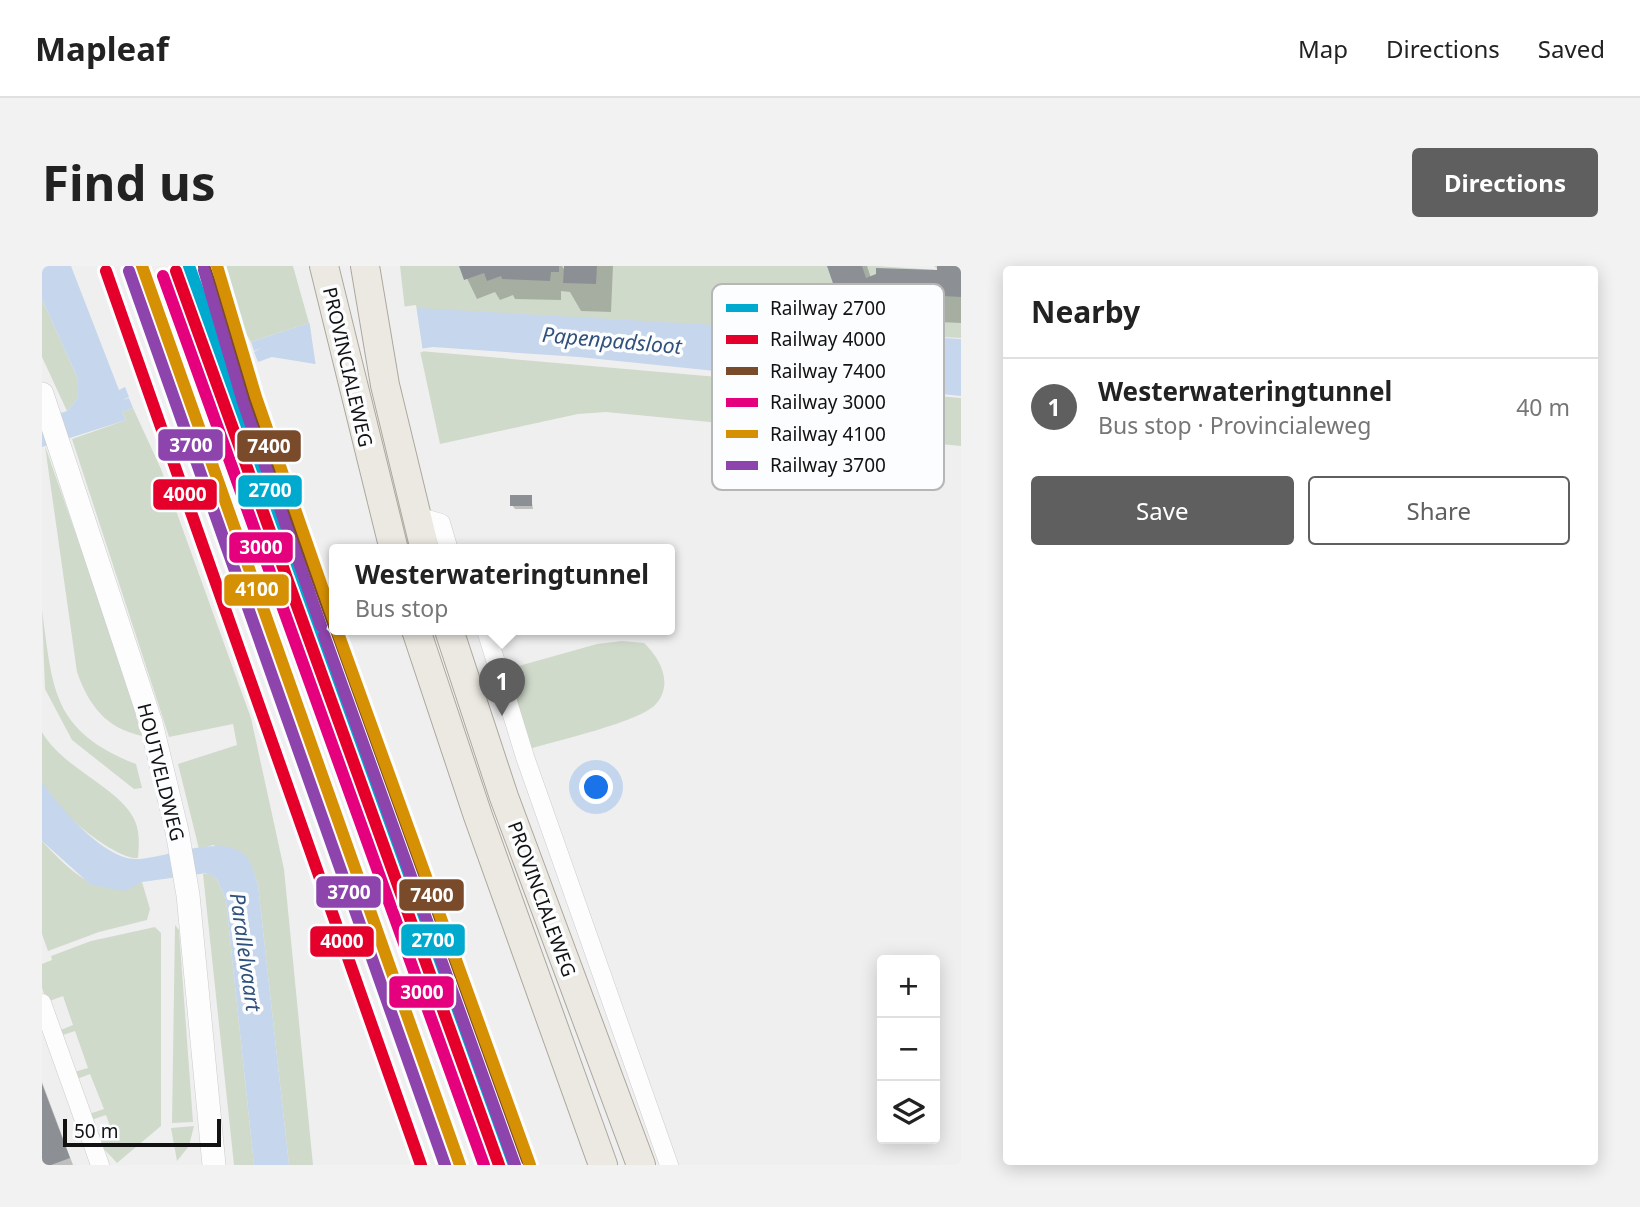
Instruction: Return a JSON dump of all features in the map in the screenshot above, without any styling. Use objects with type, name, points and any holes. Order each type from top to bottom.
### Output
[{"type":"main road","name":"PROVINCIALEWEG","points":[[367,273],[385,385],[414,515],[423,544]]},
{"type":"main road","name":"PROVINCIALEWEG","points":[[327,277],[392,544]]},
{"type":"main road","name":"PROVINCIALEWEG","points":[[418,635],[478,816],[603,1165]]},
{"type":"main road","name":"PROVINCIALEWEG","points":[[451,635],[504,797],[641,1165]]},
{"type":"street","name":"HOUTVELDWEG","points":[[43,396],[151,723],[177,831],[188,895],[214,1165]]},
{"type":"street","points":[[414,515],[441,523],[447,544]]},
{"type":"street","name":"PROVINCIALEWEG","points":[[488,635],[525,757],[669,1165]]},
{"type":"street","points":[[42,1003],[100,1165]]},
{"type":"green space","points":[[206,266],[293,266],[309,323],[251,342]]},
{"type":"green space","points":[[400,266],[877,266],[938,270],[934,266],[961,266],[961,338],[944,337],[944,284],[712,284],[712,325],[405,310]]},
{"type":"green space","points":[[42,299],[78,379],[78,398],[67,411],[42,357]]},
{"type":"green space","points":[[420,351],[712,376],[712,422],[606,412],[578,414],[440,444]]},
{"type":"green space","points":[[944,397],[961,398],[961,446],[944,444]]},
{"type":"green space","points":[[133,408],[161,469],[251,718],[284,869],[313,1165],[289,1165],[258,885],[249,860],[213,845],[199,849],[178,764],[237,745],[233,724],[169,737],[72,439],[126,420],[122,412]]},
{"type":"green space","points":[[45,446],[117,651],[142,736],[118,727],[100,714],[87,695],[77,672]]},
{"type":"green space","points":[[42,610],[54,685],[62,705],[72,722],[87,737],[108,751],[136,764],[142,788],[134,789],[72,740],[45,689]]},
{"type":"green space","points":[[622,641],[644,643],[660,664],[664,689],[655,705],[614,725],[526,750],[501,671],[597,644]]},
{"type":"green space","points":[[42,732],[63,757],[118,798],[128,809],[138,830],[138,858],[127,856],[99,841],[69,817],[47,792],[42,782]]},
{"type":"green space","points":[[42,841],[75,872],[99,886],[127,887],[142,882],[150,909],[147,920],[99,932],[48,951],[42,934]]},
{"type":"green space","points":[[208,873],[217,879],[226,900],[254,1165],[234,1165],[203,874]]},
{"type":"green space","points":[[175,925],[179,930],[193,1122],[172,1123]]},
{"type":"green space","points":[[155,927],[161,933],[161,1126],[117,1163],[103,1148],[97,1135],[111,1129],[106,1115],[91,1120],[89,1114],[104,1109],[90,1074],[77,1079],[74,1072],[88,1068],[75,1031],[60,1036],[58,1031],[73,1025],[63,996],[47,1002],[42,988],[42,964],[52,960],[51,956],[91,941]]},
{"type":"green space","points":[[194,1126],[189,1146],[177,1161],[171,1128]]},
{"type":"water","points":[[42,266],[71,266],[119,390],[125,387],[129,397],[122,400],[129,398],[133,408],[122,412],[126,420],[42,447],[42,419],[67,411],[78,398],[78,379],[42,299]]},
{"type":"water","name":"Papenpadsloot","points":[[418,308],[712,325],[712,371],[579,357],[433,347],[315,364],[272,357],[258,362],[254,352],[261,348],[254,351],[251,342],[309,323]]},
{"type":"water","points":[[944,338],[961,339],[961,396],[944,394]]},
{"type":"water","name":"Parallelvaart","points":[[42,782],[83,829],[96,841],[123,857],[149,858],[212,846],[240,851],[249,860],[258,885],[289,1165],[254,1165],[226,900],[217,879],[207,873],[142,882],[125,891],[91,885],[42,841]]},
{"type":"pier","points":[[416,305],[423,352],[316,367],[309,319]]},
{"type":"building","points":[[459,266],[559,266],[559,272],[551,272],[550,281],[502,279],[501,276],[487,281],[484,273],[464,280]]},
{"type":"building","points":[[564,266],[597,266],[596,284],[563,283]]},
{"type":"building","points":[[827,266],[862,266],[866,278],[876,274],[876,268],[937,270],[937,266],[961,266],[961,297],[944,296],[944,284],[833,284]]},
{"type":"building","points":[[510,495],[532,495],[532,506],[510,506]]},
{"type":"building","points":[[42,1084],[70,1158],[51,1165],[42,1165]]},
{"type":"rail line","name":"4100","points":[[142,266],[460,1165]]},
{"type":"rail line","name":"2700","points":[[189,266],[514,1165]]},
{"type":"rail line","name":"7400","points":[[204,266],[329,612]]},
{"type":"rail line","name":"4100","points":[[217,266],[256,397],[329,607]]},
{"type":"rail line","name":"3700","points":[[204,270],[243,402],[321,626]]},
{"type":"rail line","name":"4000","points":[[106,271],[421,1165]]},
{"type":"rail line","name":"3700","points":[[129,271],[445,1165]]},
{"type":"rail line","name":"4000","points":[[176,271],[499,1165]]},
{"type":"rail line","name":"3000","points":[[163,276],[484,1165]]},
{"type":"rail line","name":"3700","points":[[324,635],[515,1165]]},
{"type":"rail line","name":"7400","points":[[338,635],[527,1160]]},
{"type":"rail line","name":"4100","points":[[339,635],[530,1165]]},
{"type":"place","name":"Westerwateringtunnel","points":[[502,716]]}]
